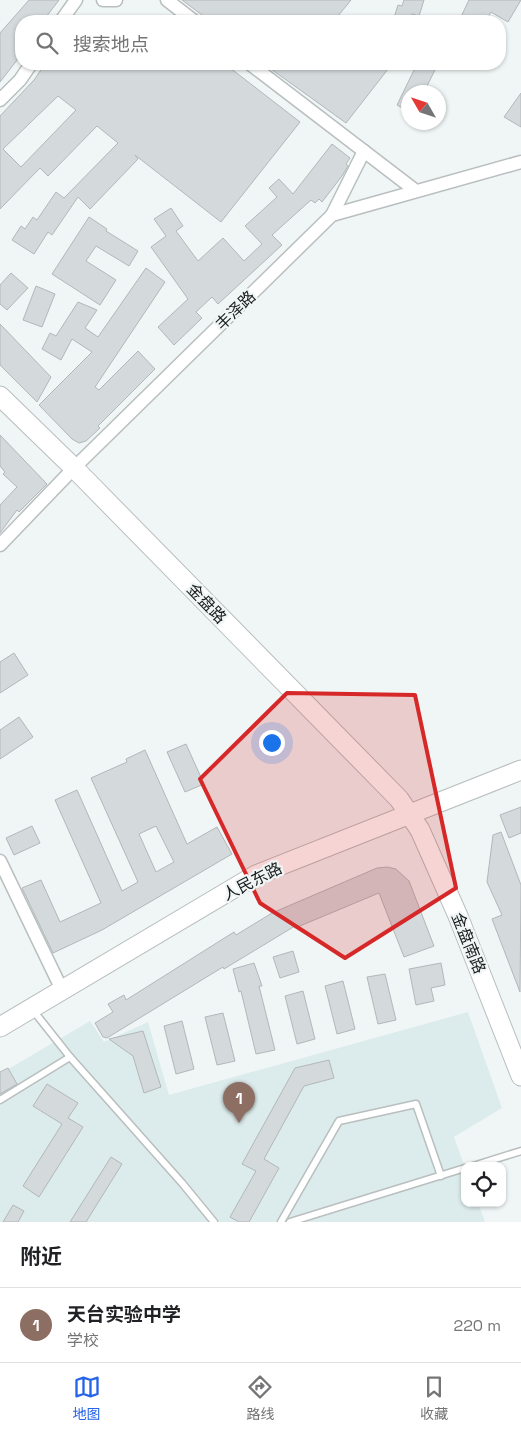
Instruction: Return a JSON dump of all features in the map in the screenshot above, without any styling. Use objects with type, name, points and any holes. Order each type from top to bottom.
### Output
[{"type":"main road","name":"金盘路","points":[[0,396],[74,468],[399,799],[410,814]]},
{"type":"main road","name":"人民东路","points":[[0,1027],[256,875],[521,770]]},
{"type":"main road","name":"金盘南路","points":[[410,814],[420,830],[458,916],[521,1076]]},
{"type":"street","points":[[65,15],[76,0]]},
{"type":"street","points":[[103,0],[116,0]]},
{"type":"street","points":[[167,0],[186,15]]},
{"type":"street","points":[[0,100],[20,80],[27,70]]},
{"type":"street","points":[[258,70],[416,191]]},
{"type":"street","points":[[332,215],[364,151]]},
{"type":"street","name":"丰泽路","points":[[0,545],[74,468],[332,215],[521,162]]},
{"type":"street","points":[[0,861],[62,990]]},
{"type":"lane","points":[[32,1008],[70,1057],[182,1183],[214,1222]]},
{"type":"lane","points":[[0,1100],[70,1057]]},
{"type":"lane","points":[[281,1222],[339,1121],[416,1104],[440,1176]]},
{"type":"lane","points":[[486,1162],[521,1151]]},
{"type":"lane","points":[[290,1222],[461,1169]]},
{"type":"highlighted area","points":[[287,693],[415,695],[456,888],[345,958],[260,903],[200,779]]},
{"type":"shaded area","points":[[468,1012],[502,1108],[454,1137],[463,1162],[461,1162],[461,1207],[479,1207],[485,1222],[0,1222],[0,1074],[90,1021],[104,1042],[148,1022],[169,1095]]},
{"type":"building","points":[[29,0],[59,0],[48,15],[16,15]]},
{"type":"building","points":[[182,0],[351,0],[339,15],[202,15]]},
{"type":"building","points":[[404,0],[424,0],[419,15],[395,15],[398,5],[402,6]]},
{"type":"building","points":[[469,0],[521,0],[508,22],[506,21],[506,15],[496,15],[491,12],[489,15],[462,15]]},
{"type":"building","points":[[15,16],[15,63],[0,82],[0,33]]},
{"type":"building","points":[[41,70],[233,70],[300,122],[221,222],[135,155],[138,159],[90,209],[78,197],[52,235],[48,232],[34,254],[12,240],[21,226],[25,229],[33,217],[37,220],[56,192],[64,198],[118,143],[97,126],[48,176],[40,168],[0,209],[0,116],[34,80]],"holes":[[[58,96],[76,110],[21,167],[3,149]]]},
{"type":"building","points":[[272,70],[387,70],[346,123]]},
{"type":"building","points":[[414,70],[435,70],[428,85],[407,85]]},
{"type":"building","points":[[521,93],[521,127],[504,117]]},
{"type":"building","points":[[401,97],[401,107],[397,105]]},
{"type":"building","points":[[332,144],[350,158],[342,176],[322,202],[319,199],[315,203],[311,200],[272,235],[282,245],[218,304],[212,297],[196,312],[202,318],[174,345],[158,327],[188,299],[151,247],[166,236],[154,219],[171,208],[183,226],[176,231],[198,261],[223,238],[244,261],[262,244],[245,226],[277,197],[269,188],[279,179],[293,194]]},
{"type":"building","points":[[89,217],[107,229],[106,231],[138,251],[129,266],[96,246],[86,261],[116,280],[100,305],[52,274]]},
{"type":"building","points":[[146,268],[165,282],[95,387],[99,390],[138,351],[155,369],[98,426],[100,428],[86,441],[79,443],[72,439],[39,405],[92,352],[72,339],[61,360],[42,349],[50,333],[56,336],[78,302],[97,310],[85,328],[98,337]]},
{"type":"building","points":[[11,273],[28,288],[7,310],[0,304],[0,285]]},
{"type":"building","points":[[36,286],[55,294],[42,327],[23,320]]},
{"type":"building","points":[[0,324],[51,377],[37,402],[0,365]]},
{"type":"building","points":[[0,435],[47,484],[19,512],[17,510],[0,533],[0,505],[17,487],[3,474],[5,472],[0,466]]},
{"type":"building","points":[[14,653],[28,675],[0,693],[0,662]]},
{"type":"building","points":[[19,717],[33,737],[0,759],[0,730]]},
{"type":"building","points":[[186,744],[204,784],[185,792],[167,752]]},
{"type":"building","points":[[145,750],[187,844],[217,827],[232,854],[102,930],[53,953],[22,888],[41,880],[60,922],[101,903],[55,800],[77,790],[122,891],[138,882],[91,778],[127,762],[126,759]],"holes":[[[156,826],[174,862],[156,872],[139,834]]]},
{"type":"building","points":[[521,807],[521,833],[509,838],[500,815]]},
{"type":"building","points":[[32,826],[40,843],[14,855],[6,838]]},
{"type":"building","points":[[501,832],[521,885],[520,992],[492,919],[502,915],[487,882],[493,835]]},
{"type":"building","points":[[387,867],[396,869],[409,881],[434,946],[404,957],[379,893],[295,928],[295,926],[224,969],[223,967],[107,1038],[103,1037],[95,1023],[113,1012],[108,1004],[124,995],[126,1000],[234,932],[236,935],[272,913],[377,868]]},
{"type":"building","points":[[293,951],[299,972],[280,978],[273,957]]},
{"type":"building","points":[[254,963],[262,986],[259,986],[275,1050],[256,1054],[241,991],[239,992],[233,969]]},
{"type":"building","points":[[441,963],[445,985],[431,988],[434,1001],[416,1005],[409,969]]},
{"type":"building","points":[[385,974],[396,1020],[378,1024],[367,977]]},
{"type":"building","points":[[343,981],[355,1029],[337,1034],[325,986]]},
{"type":"building","points":[[303,991],[315,1039],[297,1044],[285,996]]},
{"type":"building","points":[[223,1013],[235,1061],[217,1065],[205,1017]]},
{"type":"building","points":[[182,1021],[194,1069],[176,1074],[164,1026]]},
{"type":"building","points":[[143,1031],[161,1087],[144,1093],[133,1056],[109,1039]]},
{"type":"building","points":[[329,1060],[334,1078],[304,1086],[264,1159],[279,1168],[249,1222],[239,1222],[230,1217],[256,1171],[242,1164],[295,1068]]},
{"type":"building","points":[[8,1068],[17,1084],[0,1094],[0,1072]]},
{"type":"building","points":[[47,1084],[78,1103],[68,1118],[83,1127],[39,1197],[23,1186],[62,1124],[33,1106]]},
{"type":"building","points":[[111,1157],[122,1164],[86,1222],[70,1222]]},
{"type":"building","points":[[13,1205],[24,1211],[18,1222],[3,1222]]},
{"type":"place","name":"天台实验中学","points":[[239,1123]]}]
